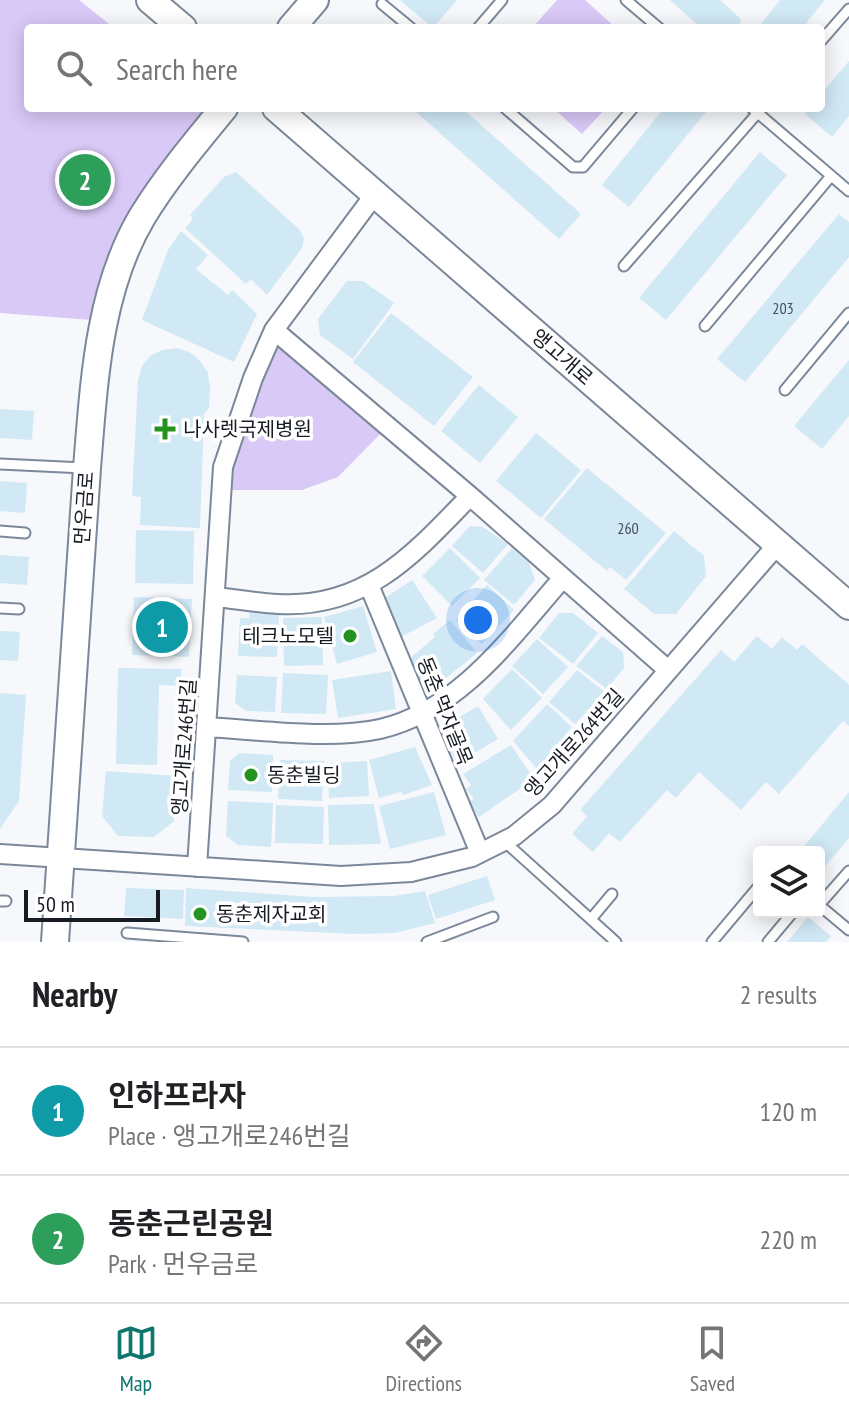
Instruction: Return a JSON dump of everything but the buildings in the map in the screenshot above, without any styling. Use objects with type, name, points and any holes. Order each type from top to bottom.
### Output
[{"type":"main road","points":[[150,0],[178,24]]},
{"type":"main road","points":[[294,24],[312,1]]},
{"type":"main road","name":"먼우금로","points":[[55,942],[93,400],[113,285],[142,218],[221,112]]},
{"type":"main road","name":"앵고개로","points":[[281,112],[849,606]]},
{"type":"street","name":"앵고개로246번길","points":[[197,867],[223,467],[231,436],[274,330],[375,194]]},
{"type":"street","points":[[274,330],[668,670]]},
{"type":"street","points":[[216,597],[279,604],[313,603],[346,596],[369,585],[416,552],[470,496]]},
{"type":"street","name":"앵고개로264번길","points":[[0,854],[341,876],[411,872],[480,853],[514,836],[552,805],[777,545]]},
{"type":"street","points":[[207,727],[356,732],[377,730],[422,714],[478,672],[562,579]]},
{"type":"street","name":"동춘 먹자골목","points":[[369,585],[480,853]]},
{"type":"lane","points":[[481,24],[502,0]]},
{"type":"lane","points":[[626,0],[654,24]]},
{"type":"lane","points":[[382,4],[406,24]]},
{"type":"lane","points":[[825,36],[849,9]]},
{"type":"lane","points":[[510,112],[573,167],[583,167],[630,112]]},
{"type":"lane","points":[[624,266],[755,112]]},
{"type":"lane","points":[[759,112],[849,191]]},
{"type":"lane","points":[[705,326],[831,176]]},
{"type":"lane","points":[[785,390],[849,313]]},
{"type":"lane","points":[[0,464],[87,468]]},
{"type":"lane","points":[[0,531],[25,533]]},
{"type":"lane","points":[[0,608],[19,609]]},
{"type":"lane","points":[[504,841],[616,942]]},
{"type":"lane","points":[[825,898],[849,871]]},
{"type":"lane","points":[[712,942],[753,893]]},
{"type":"lane","points":[[591,919],[612,894]]},
{"type":"lane","points":[[825,910],[849,930]]},
{"type":"lane","points":[[427,942],[493,917]]},
{"type":"lane","points":[[768,942],[788,918]]},
{"type":"lane","points":[[127,933],[243,942]]},
{"type":"shaded area","points":[[0,0],[79,0],[109,24],[24,24],[24,112],[210,112],[142,218],[105,321],[0,313]]},
{"type":"shaded area","points":[[557,0],[585,0],[612,24],[536,24]]},
{"type":"shaded area","points":[[557,112],[602,112],[582,134]]},
{"type":"shaded area","points":[[274,330],[388,426],[338,477],[302,490],[221,490]]},
{"type":"place","name":"동춘근린공원","points":[[85,180]]},
{"type":"place","name":"나사렛국제병원","points":[[165,429]]},
{"type":"place","name":"인하프라자","points":[[162,627]]},
{"type":"place","name":"테크노모텔","points":[[350,636]]},
{"type":"place","name":"동춘빌딩","points":[[251,775]]},
{"type":"place","name":"동춘제자교회","points":[[200,914]]}]
